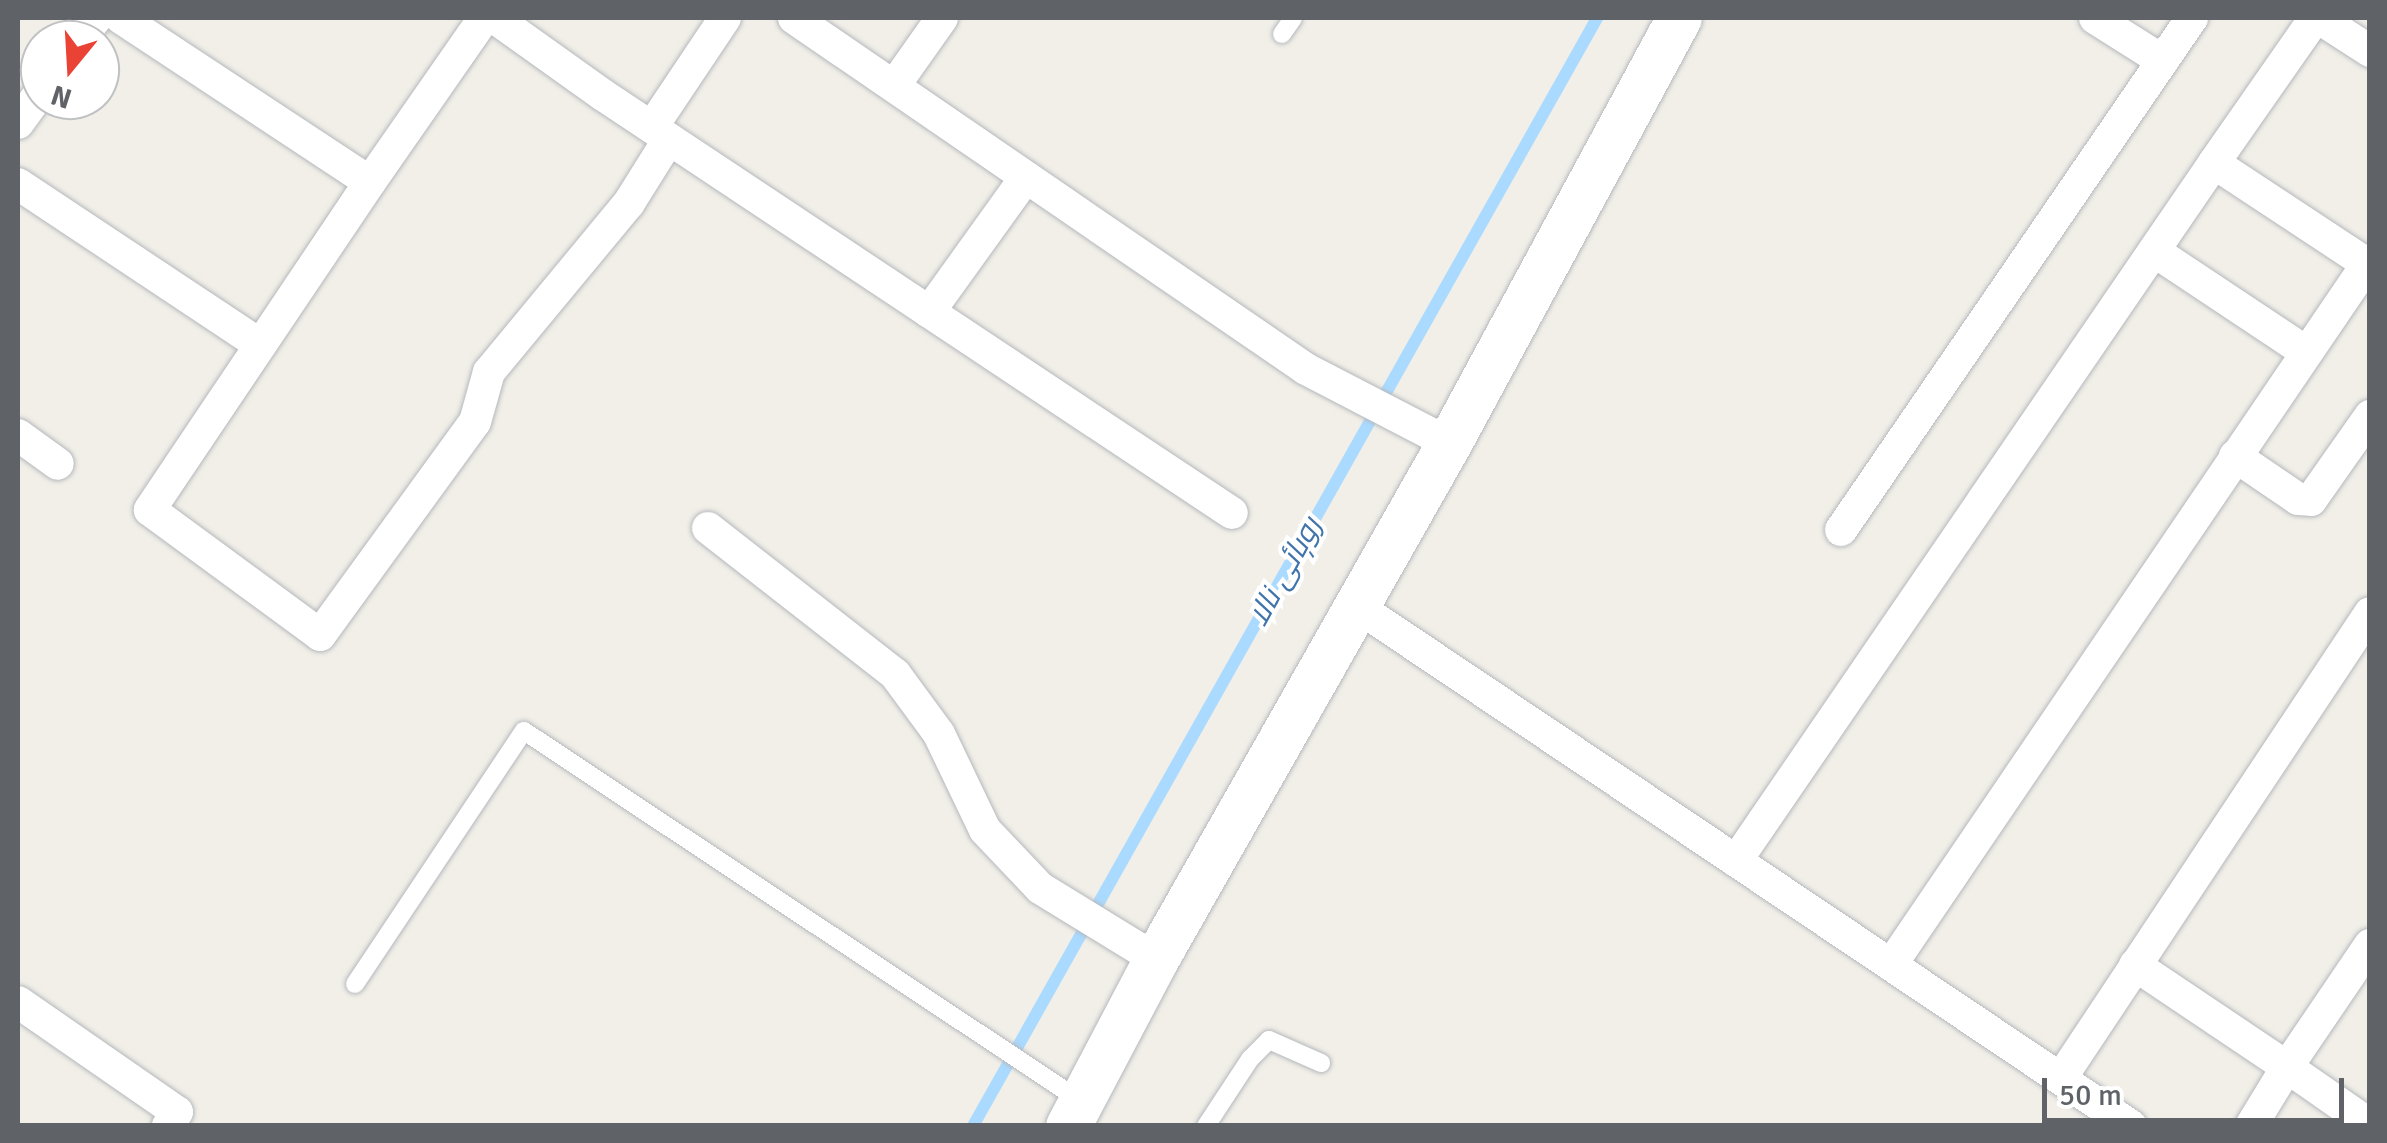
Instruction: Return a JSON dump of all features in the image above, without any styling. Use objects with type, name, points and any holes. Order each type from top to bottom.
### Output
[{"type":"street","points":[[120,18],[370,182]]},
{"type":"street","points":[[484,18],[259,344],[150,510],[320,635],[475,422],[489,372],[629,203],[660,133],[725,18]]},
{"type":"street","points":[[495,18],[660,133],[1232,514]]},
{"type":"street","points":[[794,18],[1306,368],[1437,437]]},
{"type":"street","points":[[894,86],[942,18]]},
{"type":"street","points":[[1071,1106],[1139,950],[1354,605],[1437,437],[1678,18]]},
{"type":"street","points":[[2095,18],[2162,61]]},
{"type":"street","points":[[1840,530],[2192,18]]},
{"type":"street","points":[[1736,861],[2317,18],[2370,51]]},
{"type":"street","points":[[1891,965],[2368,262],[2214,163]]},
{"type":"street","points":[[929,312],[1026,176]]},
{"type":"street","points":[[18,184],[259,344]]},
{"type":"street","points":[[2154,252],[2306,352]]},
{"type":"street","points":[[2235,456],[2298,499],[2311,500],[2370,416]]},
{"type":"street","points":[[18,435],[58,464]]},
{"type":"street","points":[[708,528],[895,674],[939,734],[985,830],[1040,888],[1139,950]]},
{"type":"street","points":[[1354,605],[2131,1126]]},
{"type":"street","points":[[2060,1078],[2370,613]]},
{"type":"street","points":[[2251,1126],[2370,945]]},
{"type":"street","points":[[2135,964],[2370,1125]]},
{"type":"street","points":[[18,1002],[176,1112],[168,1126]]},
{"type":"lane","points":[[1282,34],[1293,18]]},
{"type":"lane","points":[[355,984],[524,731],[968,1029],[994,1042],[1071,1106]]},
{"type":"lane","points":[[1206,1126],[1250,1059],[1269,1040],[1320,1064]]},
{"type":"waterway","name":"روہائی نالا","points":[[973,1126],[1597,18]]}]
